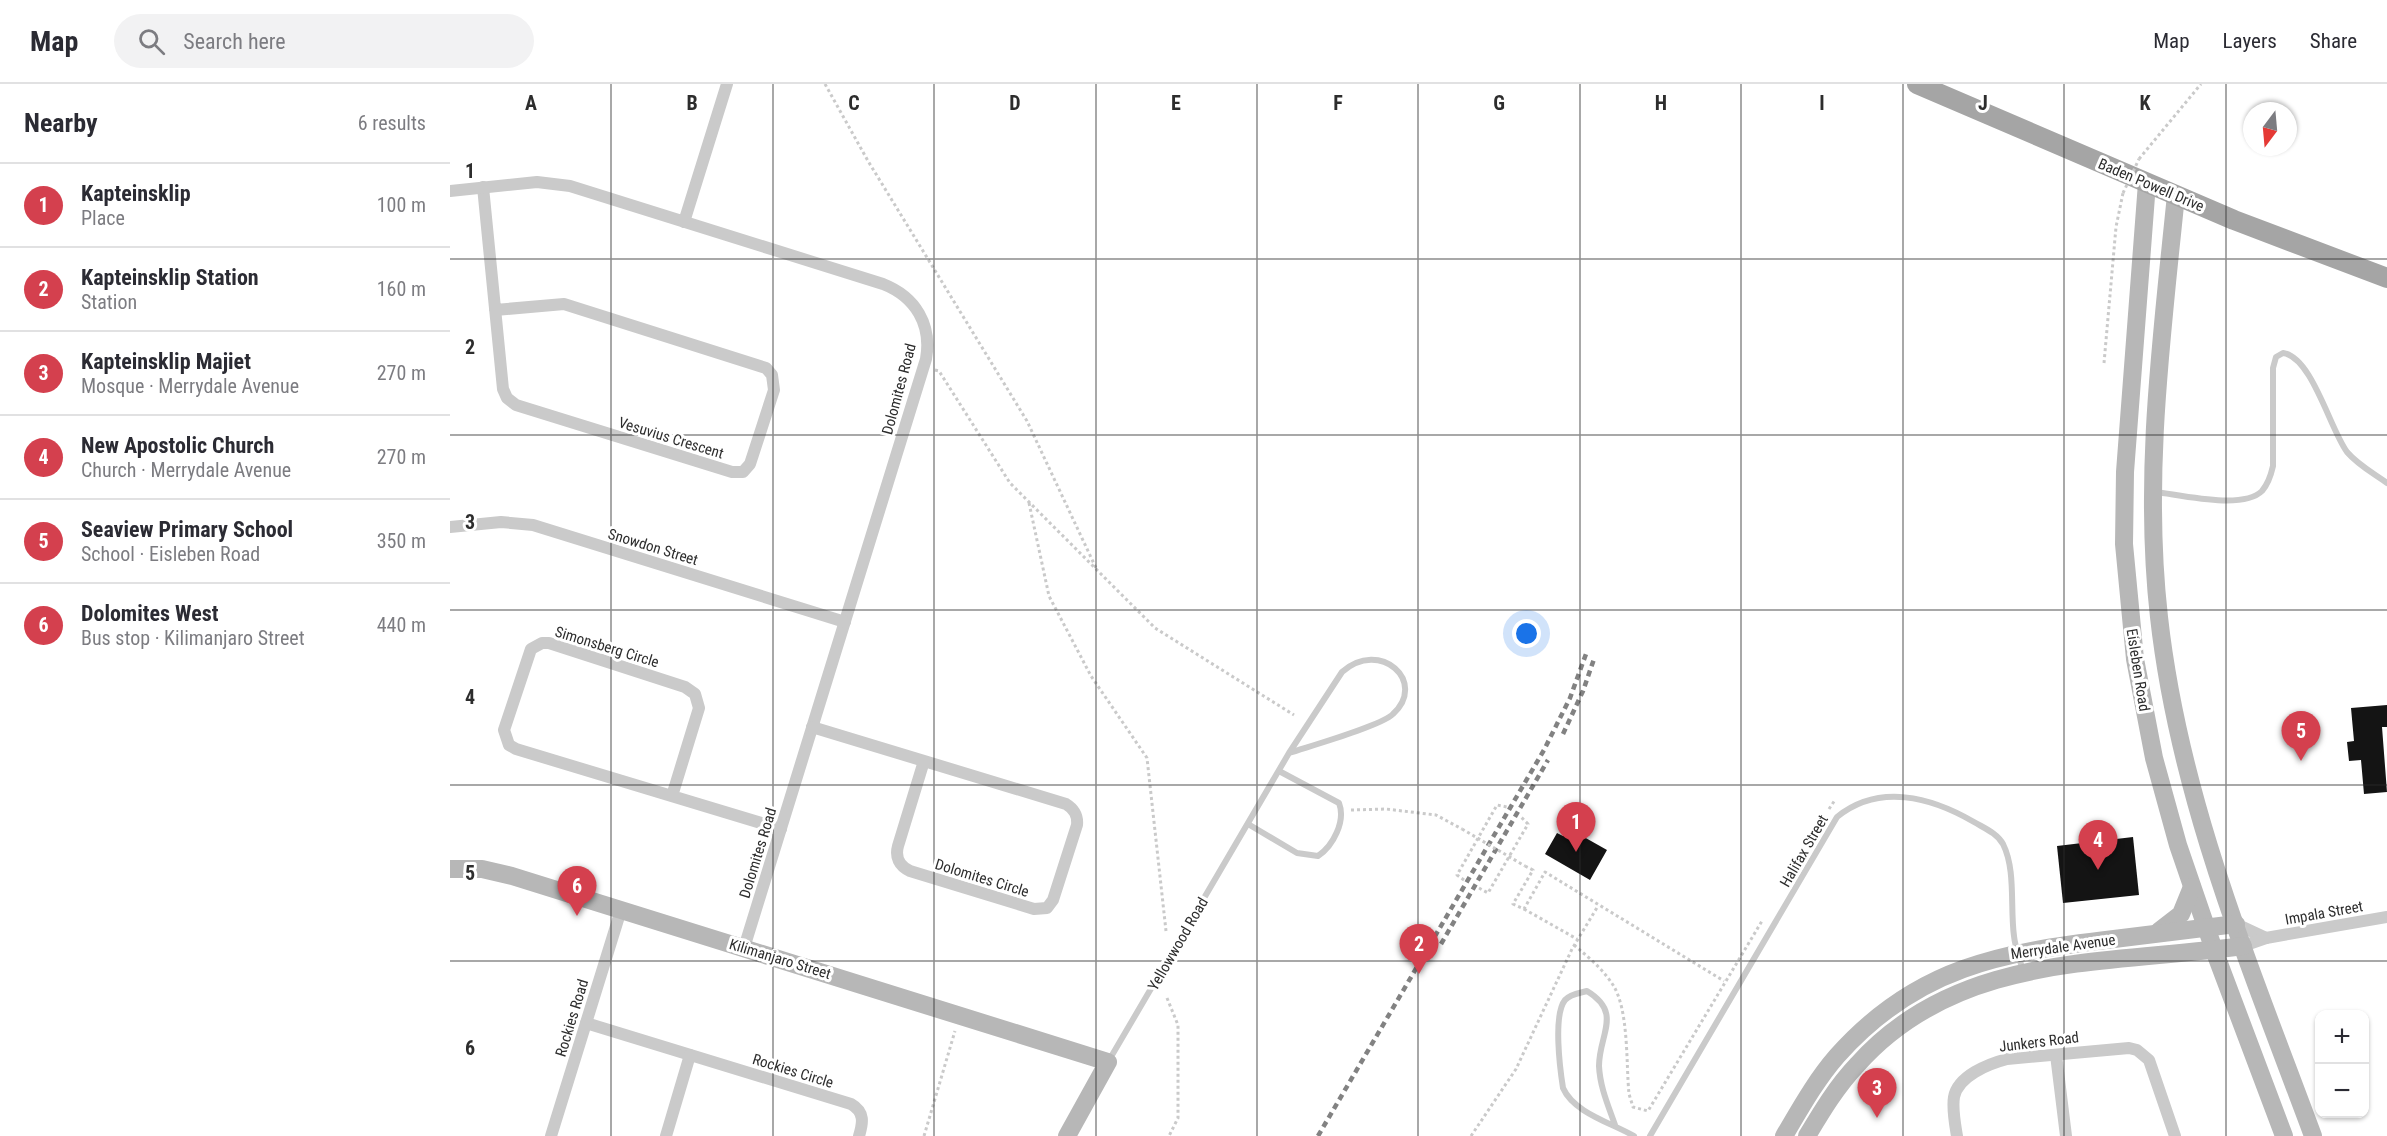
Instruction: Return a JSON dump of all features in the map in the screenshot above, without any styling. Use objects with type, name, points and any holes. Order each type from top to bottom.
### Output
[{"type":"main road","name":"Baden Powell Drive","points":[[1917,84],[2290,243],[2387,279]]},
{"type":"main road","name":"Eisleben Road","points":[[2147,183],[2127,422],[2124,544],[2135,659],[2146,721],[2165,802],[2206,928],[2284,1136]]},
{"type":"main road","name":"Eisleben Road","points":[[2176,195],[2154,440],[2153,491],[2158,616],[2178,741],[2199,818],[2313,1136]]},
{"type":"main road","name":"Kilimanjaro Street","points":[[450,869],[482,869],[512,876],[1108,1062]]},
{"type":"main road","points":[[2155,933],[2181,914],[2192,887]]},
{"type":"main road","name":"Merrydale Avenue","points":[[1784,1136],[1836,1057],[1881,1016],[1940,978],[2018,951],[2236,924]]},
{"type":"main road","name":"Merrydale Avenue","points":[[1807,1136],[1821,1112],[1856,1065],[1893,1032],[1966,989],[2023,972],[2243,946]]},
{"type":"main road","name":"Yellowwood Road","points":[[1067,1136],[1108,1062]]},
{"type":"street","points":[[684,222],[727,84]]},
{"type":"street","name":"Dolomites Road","points":[[450,191],[554,183],[883,284],[903,294],[918,310],[926,330],[927,350],[923,366],[744,948]]},
{"type":"street","name":"Vesuvius Crescent","points":[[483,188],[495,310],[503,389],[511,402],[732,472],[743,472],[750,464],[774,390],[772,375],[766,368],[564,304],[495,310]]},
{"type":"street","name":"Snowdon Street","points":[[450,527],[501,522],[533,525],[845,622]]},
{"type":"street","name":"Simonsberg Circle","points":[[672,796],[699,708],[695,694],[685,687],[549,643],[542,643],[531,649],[504,730],[509,745],[672,796],[781,829]]},
{"type":"street","name":"Dolomites Circle","points":[[812,727],[1066,804],[1074,810],[1077,825],[1053,900],[1047,908],[1034,909],[910,871],[901,865],[897,855],[898,846],[924,761]]},
{"type":"street","name":"Rockies Road","points":[[551,1136],[621,910]]},
{"type":"street","name":"Impala Street","points":[[2243,946],[2266,938],[2387,917]]},
{"type":"street","points":[[2236,924],[2266,938]]},
{"type":"street","name":"Rockies Circle","points":[[586,1023],[851,1104],[860,1112],[863,1120],[859,1136]]},
{"type":"street","name":"Junkers Road","points":[[1957,1136],[1954,1098],[1965,1079],[1992,1063],[2007,1059],[2128,1048],[2144,1054],[2149,1060],[2175,1136]]},
{"type":"street","points":[[666,1136],[690,1055]]},
{"type":"street","points":[[2056,1055],[2066,1136]]},
{"type":"lane","points":[[2153,491],[2234,500],[2249,499],[2262,490],[2270,479],[2273,466],[2272,368],[2276,357],[2283,353],[2291,355],[2308,374],[2338,439],[2346,451],[2355,461],[2387,483]]},
{"type":"lane","name":"Yellowwood Road","points":[[1108,1062],[1289,753],[1338,678],[1348,667],[1362,660],[1377,659],[1392,664],[1400,672],[1404,694],[1393,715],[1387,720],[1289,753]]},
{"type":"lane","points":[[1248,824],[1297,853],[1318,856],[1327,850],[1343,818],[1339,803],[1279,771]]},
{"type":"lane","name":"Halifax Street","points":[[1650,1136],[1837,817],[1853,804],[1896,797],[1929,800],[1949,808],[1995,834],[2002,843],[2008,859],[2014,937],[2023,972]]},
{"type":"lane","points":[[1615,1125],[1603,1092],[1599,1064],[1607,1023],[1606,1010],[1600,999],[1587,991],[1574,994],[1566,1000],[1559,1019],[1563,1088],[1567,1097],[1576,1106],[1634,1136]]},
{"type":"path","points":[[825,84],[874,171],[1027,421],[1096,568]]},
{"type":"path","points":[[2104,363],[2116,227],[2123,193],[2139,159],[2201,84]]},
{"type":"path","points":[[923,366],[939,371],[1010,483],[1155,628],[1294,716]]},
{"type":"path","points":[[1029,501],[1049,596],[1092,676],[1147,758],[1166,931]]},
{"type":"path","points":[[1464,880],[1456,875],[1477,838],[1497,805],[1507,807]]},
{"type":"path","points":[[1342,810],[1386,809],[1436,815],[1462,829],[1533,870],[1513,904],[1578,939]]},
{"type":"path","points":[[1479,888],[1488,893],[1528,824],[1520,816]]},
{"type":"path","points":[[1524,909],[1545,872],[1724,981],[1648,1111],[1633,1107],[1629,1094],[1621,1004],[1615,987],[1607,975],[1574,945]]},
{"type":"path","points":[[1471,1136],[1516,1069],[1574,945],[1598,906]]},
{"type":"path","points":[[1167,998],[1178,1024],[1178,1118],[1168,1136]]},
{"type":"path","points":[[924,1136],[955,1031]]},
{"type":"building","points":[[2387,705],[2387,727],[2382,727],[2387,792],[2364,794],[2361,760],[2349,761],[2347,742],[2354,741],[2351,708]]},
{"type":"building","points":[[1568,828],[1607,850],[1590,880],[1545,854],[1557,833],[1563,836]]},
{"type":"building","points":[[2133,837],[2139,895],[2063,903],[2057,846]]},
{"type":"railway","points":[[1318,1136],[1544,750],[1570,698],[1586,654]]},
{"type":"railway","points":[[1563,734],[1583,691],[1594,659]]},
{"type":"railway","points":[[1441,944],[1548,760]]},
{"type":"place","name":"Seaview Primary School","points":[[2301,761]]},
{"type":"place","name":"Kapteinsklip","points":[[1576,852]]},
{"type":"place","name":"New Apostolic Church","points":[[2098,870]]},
{"type":"place","name":"Dolomites West","points":[[577,916]]},
{"type":"place","name":"Kapteinsklip Station","points":[[1419,974]]},
{"type":"place","name":"Kapteinsklip Majiet","points":[[1877,1118]]}]
